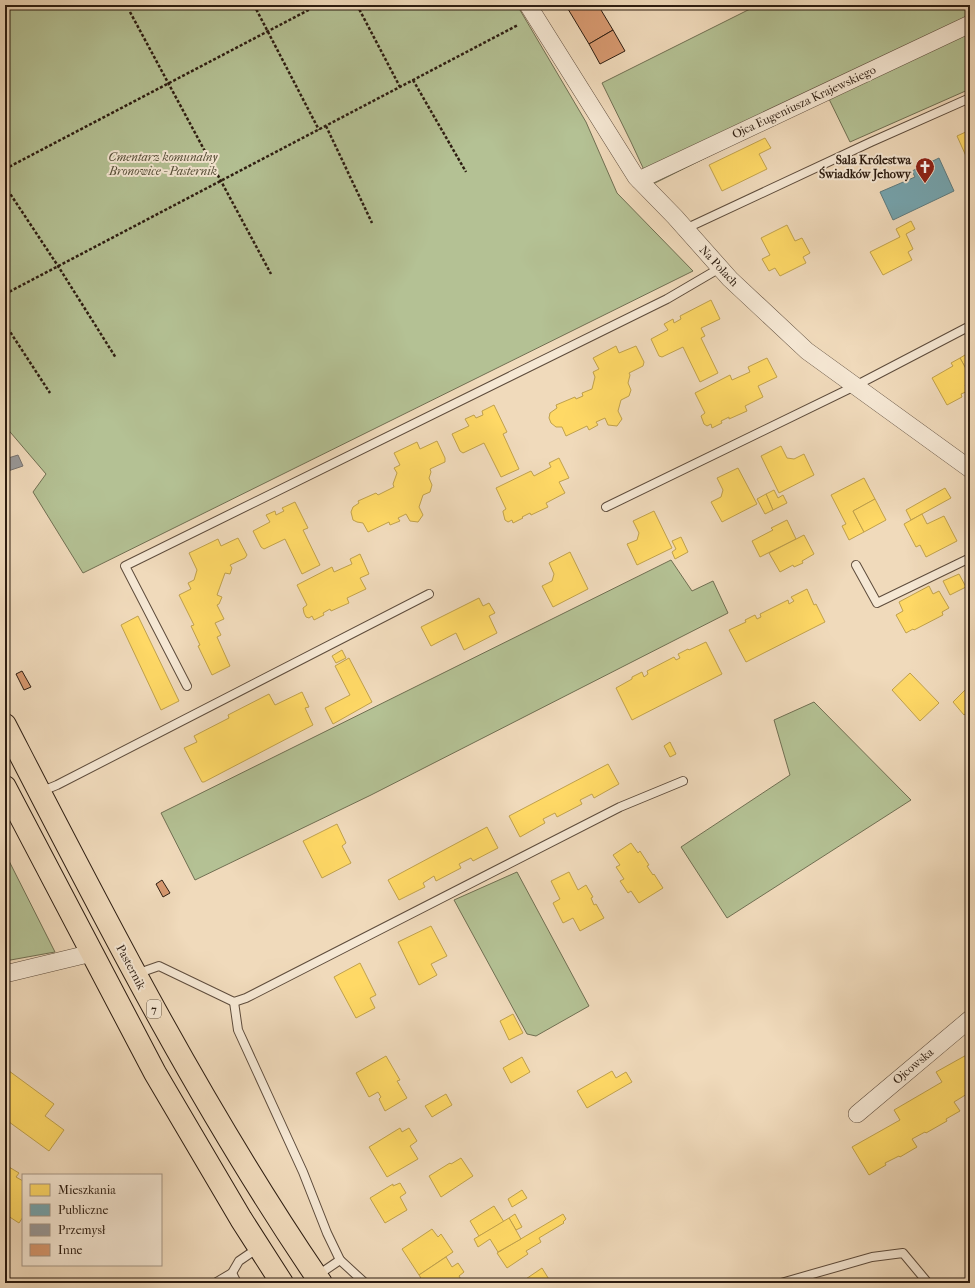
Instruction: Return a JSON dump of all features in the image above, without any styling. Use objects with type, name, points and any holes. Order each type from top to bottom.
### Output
[{"type":"main road","name":"Pasternik","points":[[5,725],[135,975],[214,1116],[318,1280]]},
{"type":"main road","points":[[5,788],[155,1073],[282,1283]]},
{"type":"street","name":"Na Polach","points":[[532,11],[639,180],[730,279],[807,351],[970,469]]},
{"type":"street","name":"Ojca Eugeniusza Krajewskiego","points":[[639,180],[970,24]]},
{"type":"street","points":[[5,974],[92,953]]},
{"type":"street","name":"Ojcowska","points":[[857,1114],[970,1020]]},
{"type":"lane","points":[[685,229],[871,142],[970,98]]},
{"type":"lane","points":[[187,686],[125,566],[667,299],[720,268]]},
{"type":"lane","points":[[606,507],[856,386],[970,326]]},
{"type":"lane","points":[[856,565],[877,603],[970,558]]},
{"type":"lane","points":[[40,793],[429,594]]},
{"type":"lane","points":[[135,975],[160,966],[234,1002],[246,998],[620,807],[682,781]]},
{"type":"lane","points":[[234,1002],[238,1030],[303,1172],[327,1233],[340,1260],[365,1283]]},
{"type":"lane","points":[[215,1283],[232,1273],[239,1261],[259,1247]]},
{"type":"lane","points":[[781,1283],[872,1257],[903,1253],[928,1283]]},
{"type":"lane","points":[[318,1280],[340,1260]]},
{"type":"lane","points":[[232,1273],[237,1283]]},
{"type":"path","points":[[254,5],[319,130]]},
{"type":"path","points":[[5,169],[168,85],[318,5]]},
{"type":"path","points":[[357,5],[400,87]]},
{"type":"path","points":[[5,294],[400,87],[532,11]]},
{"type":"path","points":[[130,12],[271,274]]},
{"type":"path","points":[[413,80],[466,172]]},
{"type":"path","points":[[326,126],[372,223]]},
{"type":"path","points":[[5,186],[116,358]]},
{"type":"path","points":[[5,324],[50,393]]},
{"type":"green space","name":"Cmentarz komunalny Bronowice - Pasternik","points":[[5,5],[517,5],[586,122],[617,193],[693,271],[83,573],[33,492],[46,474],[5,426]]},
{"type":"green space","points":[[758,5],[970,5],[970,89],[850,142],[828,97],[651,185],[602,83]]},
{"type":"green space","points":[[671,560],[692,591],[713,581],[728,613],[371,795],[195,880],[161,813]]},
{"type":"green space","points":[[814,702],[911,800],[727,918],[681,847],[790,775],[774,720]]},
{"type":"green space","points":[[5,853],[55,952],[5,961]]},
{"type":"green space","points":[[517,872],[589,1006],[536,1036],[527,1034],[454,900]]},
{"type":"building: Mieszkania","points":[[970,130],[970,165],[957,136]]},
{"type":"building: Mieszkania","points":[[765,138],[771,148],[759,154],[767,169],[722,191],[709,165]]},
{"type":"building: Mieszkania","points":[[911,221],[915,229],[906,234],[913,249],[908,252],[912,260],[883,275],[870,252],[900,237],[896,229]]},
{"type":"building: Mieszkania","points":[[787,225],[795,241],[802,238],[810,253],[803,257],[806,263],[780,276],[775,268],[769,271],[762,259],[770,255],[761,238]]},
{"type":"building: Mieszkania","points":[[711,300],[720,319],[701,328],[705,336],[701,338],[718,373],[700,382],[683,347],[662,357],[659,356],[651,339],[668,330],[664,324],[673,319],[674,323],[681,319],[680,316]]},
{"type":"building: Mieszkania","points":[[616,346],[619,353],[636,346],[644,362],[643,366],[629,373],[628,383],[631,390],[629,396],[621,400],[618,411],[622,419],[617,426],[608,425],[605,418],[596,422],[598,425],[589,430],[587,426],[566,436],[562,427],[556,427],[551,423],[549,418],[550,413],[557,408],[556,405],[575,397],[576,399],[583,396],[582,393],[592,389],[595,377],[593,372],[599,369],[593,358]]},
{"type":"building: Mieszkania","points":[[970,352],[970,376],[960,358]]},
{"type":"building: Mieszkania","points":[[767,358],[777,377],[758,386],[763,397],[745,406],[747,411],[729,419],[729,417],[721,421],[722,423],[712,428],[711,424],[707,426],[704,424],[701,416],[705,413],[695,393],[730,375],[732,380],[750,372],[748,367]]},
{"type":"building: Mieszkania","points":[[960,358],[970,376],[970,382],[965,385],[968,391],[961,394],[962,397],[947,405],[932,378],[953,366],[951,363]]},
{"type":"building: Mieszkania","points":[[494,405],[507,432],[503,434],[519,469],[501,477],[484,443],[463,453],[460,451],[452,434],[469,426],[465,419],[474,415],[476,418],[483,415],[482,411]]},
{"type":"building: Mieszkania","points":[[437,441],[445,458],[445,462],[430,469],[431,472],[429,478],[432,485],[430,492],[423,495],[419,507],[423,515],[418,522],[410,521],[406,514],[398,518],[400,521],[390,525],[389,522],[368,532],[363,523],[353,520],[351,512],[353,507],[359,503],[358,501],[376,493],[378,495],[394,487],[393,484],[397,473],[394,468],[400,465],[394,453],[417,442],[420,449]]},
{"type":"building: Mieszkania","points":[[781,446],[787,458],[794,459],[804,454],[814,475],[779,493],[761,456]]},
{"type":"building: Mieszkania","points":[[559,458],[569,478],[559,482],[565,493],[546,503],[548,507],[531,515],[530,513],[513,523],[512,520],[508,522],[505,520],[503,511],[506,509],[496,488],[531,471],[534,476],[551,467],[549,463]]},
{"type":"building: Mieszkania","points":[[738,468],[757,504],[722,522],[711,502],[721,497],[723,490],[717,478]]},
{"type":"building: Mieszkania","points":[[864,478],[875,499],[853,511],[864,532],[849,540],[842,526],[846,524],[831,495]]},
{"type":"building: Mieszkania","points":[[945,488],[951,498],[911,520],[906,510]]},
{"type":"building: Mieszkania","points":[[774,490],[778,498],[783,495],[787,503],[773,510],[766,494]]},
{"type":"building: Mieszkania","points":[[766,494],[773,510],[765,514],[757,499]]},
{"type":"building: Mieszkania","points":[[875,499],[886,520],[864,532],[853,511]]},
{"type":"building: Mieszkania","points":[[295,502],[308,528],[303,530],[320,565],[302,574],[285,539],[264,549],[261,547],[253,531],[270,522],[266,515],[275,511],[276,515],[284,511],[282,508]]},
{"type":"building: Mieszkania","points":[[654,511],[672,548],[637,565],[627,544],[637,540],[639,533],[633,521]]},
{"type":"building: Mieszkania","points":[[922,514],[927,524],[944,516],[957,541],[926,557],[920,545],[916,547],[904,524]]},
{"type":"building: Mieszkania","points":[[787,520],[796,539],[760,557],[752,541],[773,530],[771,528]]},
{"type":"building: Mieszkania","points":[[804,535],[814,554],[802,561],[803,563],[794,567],[793,565],[780,572],[769,553]]},
{"type":"building: Mieszkania","points":[[681,537],[688,552],[675,559],[672,552],[676,549],[672,541]]},
{"type":"building: Mieszkania","points":[[238,538],[247,555],[245,558],[230,565],[232,568],[230,574],[225,573],[217,595],[222,597],[217,605],[224,619],[215,623],[221,635],[217,637],[230,666],[212,675],[198,646],[200,645],[191,626],[194,625],[179,595],[191,589],[188,583],[194,580],[197,570],[189,553],[218,539],[221,546]]},
{"type":"building: Mieszkania","points":[[570,552],[588,589],[553,607],[542,586],[552,581],[554,574],[549,563]]},
{"type":"building: Mieszkania","points":[[360,554],[369,574],[360,578],[366,589],[347,598],[349,603],[331,611],[330,609],[323,613],[324,615],[314,620],[312,616],[309,618],[306,617],[303,608],[307,605],[297,585],[332,567],[334,572],[352,564],[350,559]]},
{"type":"building: Mieszkania","points":[[959,574],[966,587],[950,595],[943,581]]},
{"type":"building: Mieszkania","points":[[929,586],[933,594],[939,591],[949,608],[942,612],[943,615],[906,633],[896,615],[903,611],[899,602]]},
{"type":"building: Mieszkania","points":[[807,589],[814,605],[816,604],[825,622],[746,662],[729,630],[746,622],[745,620],[755,615],[757,619],[761,617],[760,614],[788,600],[789,604],[794,601],[791,597]]},
{"type":"building: Mieszkania","points":[[479,598],[483,606],[489,603],[495,613],[489,616],[497,633],[464,650],[456,633],[431,646],[421,627]]},
{"type":"building: Mieszkania","points":[[138,616],[179,701],[161,710],[121,625]]},
{"type":"building: Mieszkania","points":[[706,642],[722,674],[632,720],[616,688],[642,672],[644,677],[648,674],[647,671],[674,657],[676,660],[680,658],[678,654]]},
{"type":"building: Mieszkania","points":[[342,650],[346,658],[336,663],[332,656]]},
{"type":"building: Mieszkania","points":[[349,658],[372,702],[333,724],[325,708],[350,695],[335,666]]},
{"type":"building: Mieszkania","points":[[910,673],[939,703],[920,721],[892,690]]},
{"type":"building: Mieszkania","points":[[968,687],[970,689],[970,710],[964,715],[953,702]]},
{"type":"building: Mieszkania","points":[[302,692],[309,707],[305,708],[313,725],[202,782],[184,748],[197,742],[194,736],[229,718],[228,715],[269,694],[275,705]]},
{"type":"building: Mieszkania","points":[[670,742],[676,754],[670,757],[664,746]]},
{"type":"building: Mieszkania","points":[[608,764],[619,784],[594,798],[592,794],[580,800],[582,804],[557,817],[555,813],[543,819],[545,823],[520,837],[509,816]]},
{"type":"building: Mieszkania","points":[[337,824],[346,843],[342,846],[351,863],[322,878],[303,841]]},
{"type":"building: Mieszkania","points":[[487,827],[498,848],[473,861],[471,858],[459,864],[461,868],[436,881],[434,876],[423,883],[425,887],[399,900],[388,880]]},
{"type":"building: Mieszkania","points":[[631,843],[638,853],[640,851],[649,865],[647,866],[663,888],[639,903],[631,891],[628,893],[620,881],[624,879],[616,867],[620,865],[613,855]]},
{"type":"building: Mieszkania","points":[[569,872],[578,890],[586,885],[593,897],[591,898],[594,905],[596,904],[604,918],[580,931],[573,918],[563,923],[553,903],[560,899],[551,881]]},
{"type":"building: Mieszkania","points":[[431,926],[447,956],[431,964],[437,975],[419,985],[398,942]]},
{"type":"building: Mieszkania","points":[[360,963],[376,995],[370,998],[375,1008],[356,1018],[334,977]]},
{"type":"building: Mieszkania","points":[[513,1014],[523,1033],[509,1040],[500,1021]]},
{"type":"building: Mieszkania","points":[[970,1053],[970,1094],[968,1096],[967,1094],[954,1102],[960,1111],[946,1119],[947,1121],[912,1139],[917,1147],[900,1157],[899,1156],[885,1163],[886,1165],[869,1175],[852,1147],[900,1120],[894,1110],[942,1082],[936,1072]]},
{"type":"building: Mieszkania","points":[[386,1056],[400,1080],[397,1081],[407,1098],[385,1111],[379,1099],[381,1097],[378,1092],[369,1097],[356,1073]]},
{"type":"building: Mieszkania","points":[[522,1057],[530,1072],[511,1083],[503,1068]]},
{"type":"building: Mieszkania","points":[[5,1068],[54,1104],[45,1116],[64,1130],[49,1151],[5,1119]]},
{"type":"building: Mieszkania","points":[[612,1071],[616,1078],[626,1072],[632,1082],[587,1108],[577,1091]]},
{"type":"building: Mieszkania","points":[[446,1094],[452,1105],[432,1117],[425,1106]]},
{"type":"building: Mieszkania","points":[[400,1128],[402,1132],[409,1128],[417,1141],[410,1146],[418,1159],[387,1177],[369,1147]]},
{"type":"building: Mieszkania","points":[[461,1158],[473,1176],[441,1197],[429,1176]]},
{"type":"building: Mieszkania","points":[[9,1167],[19,1173],[16,1177],[22,1180],[22,1218],[19,1223],[5,1214],[5,1169],[7,1171]]},
{"type":"building: Mieszkania","points":[[400,1183],[406,1193],[400,1197],[407,1210],[385,1223],[370,1198],[393,1184],[393,1186]]},
{"type":"building: Mieszkania","points":[[522,1190],[527,1198],[512,1207],[508,1199]]},
{"type":"building: Mieszkania","points":[[494,1206],[504,1222],[479,1236],[470,1221]]},
{"type":"building: Mieszkania","points":[[515,1214],[522,1227],[516,1230],[509,1218]]},
{"type":"building: Mieszkania","points":[[563,1214],[566,1219],[563,1222],[564,1223],[539,1238],[541,1242],[526,1251],[528,1254],[507,1268],[497,1253]]},
{"type":"building: Mieszkania","points":[[509,1218],[521,1239],[498,1252],[490,1239],[478,1247],[474,1239]]},
{"type":"building: Mieszkania","points":[[432,1229],[438,1237],[441,1234],[453,1252],[419,1275],[402,1249]]},
{"type":"building: Mieszkania","points":[[446,1257],[452,1267],[458,1263],[464,1272],[459,1276],[463,1283],[424,1283],[419,1275]]},
{"type":"building: Mieszkania","points":[[542,1268],[550,1281],[547,1283],[520,1283]]},
{"type":"building: Publiczne","name":"Sala Królestwa Świadków Jehowy","points":[[939,158],[954,191],[893,220],[880,192],[915,177],[912,171]]},
{"type":"building: Przemysł","points":[[18,455],[23,466],[5,472],[5,459]]},
{"type":"building: Inne","points":[[576,5],[598,5],[613,30],[589,44],[568,9]]},
{"type":"building: Inne","points":[[613,30],[625,51],[600,64],[589,44]]},
{"type":"building: Inne","points":[[22,671],[31,687],[24,690],[16,674]]},
{"type":"building: Inne","points":[[162,880],[170,893],[163,897],[156,884]]},
{"type":"place","name":"Sala Królestwa Świadków Jehowy","points":[[925,184]]}]
